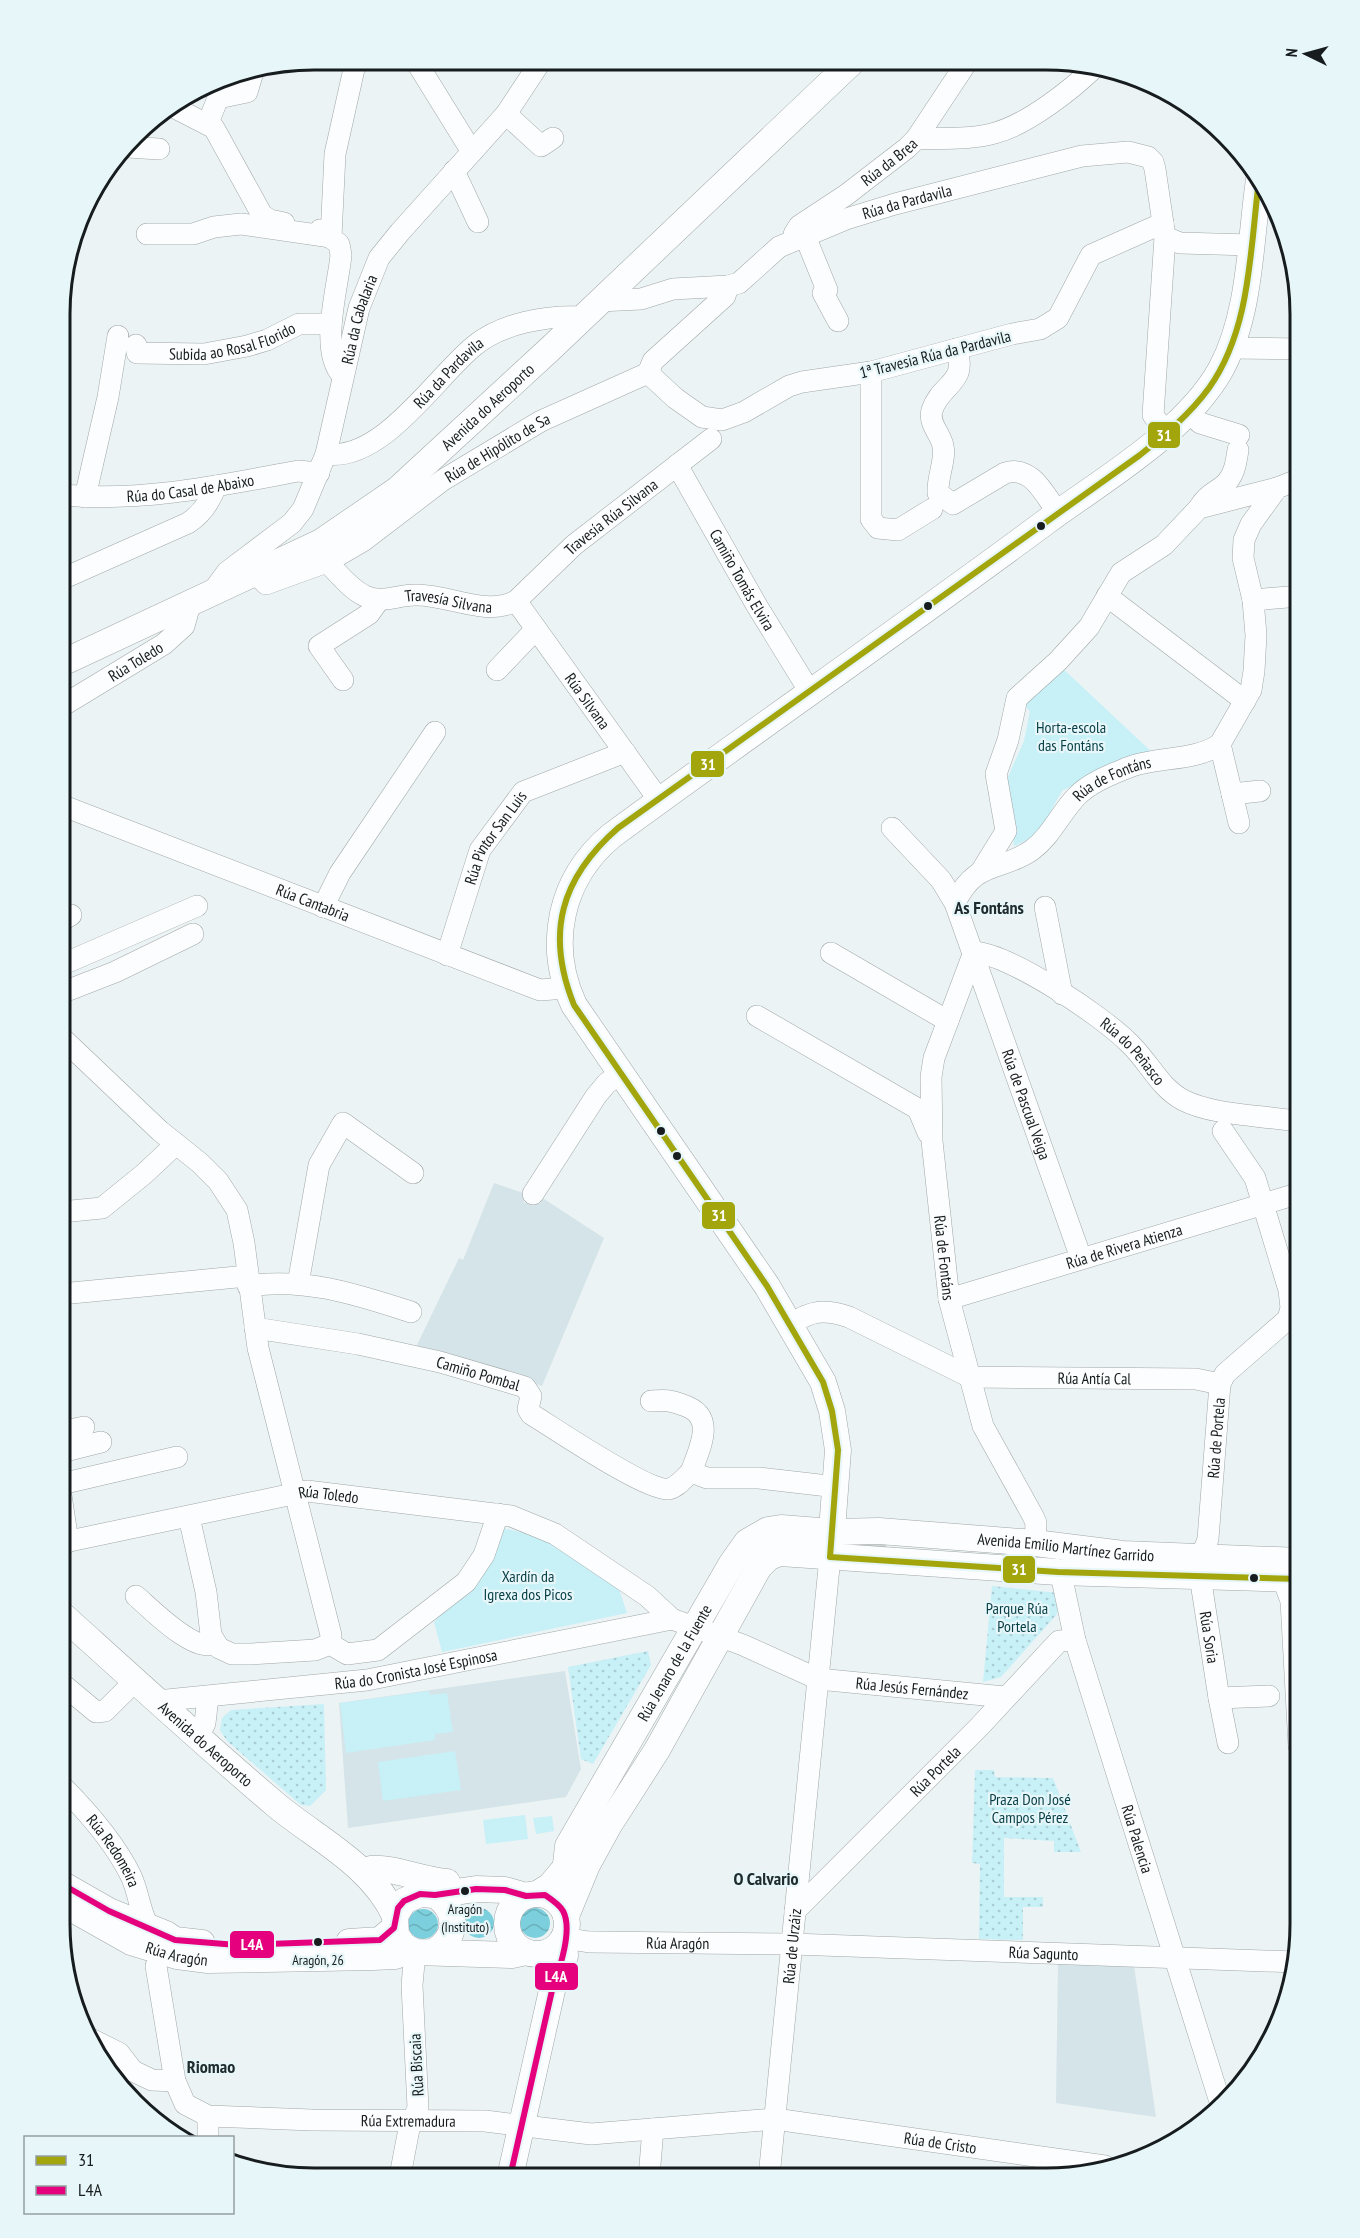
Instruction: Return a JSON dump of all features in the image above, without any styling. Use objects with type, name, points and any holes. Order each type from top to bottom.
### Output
[{"type":"main road","name":"Avenida do Aeroporto","points":[[70,659],[321,542],[397,490],[421,471],[844,70]]},
{"type":"main road","points":[[830,1557],[838,1450],[832,1411],[818,1372],[767,1286],[574,1005],[566,988],[559,952],[562,913],[578,871],[593,851],[659,800],[1058,513],[1165,432],[1189,411],[1209,388],[1231,348],[1239,320],[1257,193]]},
{"type":"main road","name":"Rúa Jenaro de la Fuente","points":[[566,1864],[568,1846],[683,1623],[747,1542],[757,1535],[781,1528],[832,1532]]},
{"type":"main road","name":"Avenida Emilio Martínez Garrido","points":[[832,1532],[879,1530],[1030,1549]]},
{"type":"main road","name":"Avenida Emilio Martínez Garrido","points":[[886,1547],[1030,1549]]},
{"type":"main road","points":[[1030,1549],[1113,1563]]},
{"type":"main road","name":"Rúa Jenaro de la Fuente","points":[[553,1986],[565,1956],[565,1927],[591,1857],[619,1808],[657,1750],[759,1567],[769,1557],[780,1552],[830,1557]]},
{"type":"main road","name":"Avenida Emilio Martínez Garrido","points":[[830,1557],[1058,1572],[1113,1563],[1289,1570]]},
{"type":"main road","name":"Avenida do Aeroporto","points":[[70,1623],[277,1806],[365,1867],[427,1894]]},
{"type":"main road","points":[[645,1742],[690,1665]]},
{"type":"main road","name":"Rúa Jenaro de la Fuente","points":[[619,1808],[645,1742]]},
{"type":"main road","name":"Rúa Jenaro de la Fuente","points":[[531,1895],[550,1886],[579,1851],[630,1762],[645,1742]]},
{"type":"main road","name":"Avenida do Aeroporto","points":[[365,1867],[388,1901],[394,1922]]},
{"type":"main road","points":[[365,1867],[390,1869],[420,1879],[466,1884],[476,1889]]},
{"type":"main road","name":"Rúa Aragón","points":[[70,1889],[109,1911],[166,1934],[163,1953]]},
{"type":"main road","points":[[427,1894],[476,1889],[545,1895],[558,1903],[565,1927]]},
{"type":"main road","points":[[394,1922],[399,1941],[420,1951],[449,1939],[453,1919],[450,1909],[427,1894]]},
{"type":"main road","name":"Rúa Aragón","points":[[163,1953],[237,1945],[375,1941],[386,1938],[404,1901],[427,1894]]},
{"type":"main road","points":[[512,2168],[553,1986],[548,1974],[529,1953],[512,1941],[507,1924],[512,1907],[531,1895]]},
{"type":"main road","name":"Rúa Aragón","points":[[70,1908],[124,1938],[163,1953],[208,1960],[395,1956],[420,1951],[512,1955],[554,1949],[565,1927]]},
{"type":"street","points":[[331,237],[335,154],[354,70]]},
{"type":"street","points":[[421,70],[472,152]]},
{"type":"street","name":"Rúa da Cabalaria","points":[[202,596],[226,573],[292,523],[303,509],[322,464],[359,308],[380,258],[400,231],[506,114],[535,70]]},
{"type":"street","name":"Rúa da Brea","points":[[798,238],[799,226],[846,195],[916,139],[962,70]]},
{"type":"street","points":[[916,139],[995,133],[1020,122],[1074,86],[1086,74]]},
{"type":"street","points":[[208,123],[218,98],[247,92],[251,79]]},
{"type":"street","points":[[181,111],[214,128],[262,215],[270,220],[318,229],[339,244],[341,255],[331,324],[333,361],[342,375]]},
{"type":"street","points":[[506,114],[541,146],[553,138]]},
{"type":"street","points":[[137,148],[159,149]]},
{"type":"street","name":"Rúa da Pardavila","points":[[322,464],[334,455],[358,449],[398,424],[475,345],[496,333],[551,317],[641,299],[673,289],[739,284],[779,247],[798,238],[895,204],[1082,156],[1128,152],[1148,157],[1153,162],[1164,230],[1153,415],[1165,432]]},
{"type":"street","points":[[454,171],[478,222]]},
{"type":"street","points":[[147,234],[193,234],[214,227],[241,224],[331,237]]},
{"type":"street","points":[[1164,230],[1180,243],[1251,245]]},
{"type":"street","name":"1ª Travesia Rúa da Pardavila","points":[[648,373],[675,398],[702,417],[722,420],[744,412],[802,381],[872,372],[1050,325],[1058,318],[1091,255],[1164,230]]},
{"type":"street","points":[[798,238],[827,290],[823,292],[838,321]]},
{"type":"street","name":"Rúa de Hipólito de Sa","points":[[255,573],[266,584],[327,562],[363,541],[443,480],[541,421],[648,373],[653,361],[725,296],[728,286]]},
{"type":"street","name":"Subida ao Rosal Florido","points":[[85,497],[108,397],[127,341],[137,353],[204,354],[267,340],[299,324],[331,324]]},
{"type":"street","points":[[1231,348],[1290,349]]},
{"type":"street","points":[[956,349],[962,363],[958,377],[940,396],[932,412],[933,425],[943,445],[937,480],[938,493],[953,504],[1005,472],[1014,470],[1033,478],[1058,513]]},
{"type":"street","points":[[872,372],[871,519],[878,528],[898,530],[932,509]]},
{"type":"street","name":"Rúa de Fontáns","points":[[955,903],[960,893],[982,870],[1006,831],[996,774],[1008,740],[1017,698],[1058,661],[1089,627],[1121,573],[1164,544],[1199,508],[1206,496],[1224,485],[1235,471],[1238,443],[1200,423],[1189,411]]},
{"type":"street","name":"Travesía Rúa Silvana","points":[[516,601],[574,545],[711,439]]},
{"type":"street","name":"Rúa do Casal de Abaixo","points":[[70,496],[155,496],[298,471],[322,464]]},
{"type":"street","name":"Camiño Tomás Elvira","points":[[677,465],[757,606],[810,692]]},
{"type":"street","points":[[1199,508],[1290,483]]},
{"type":"street","points":[[70,575],[188,523],[200,515],[216,486]]},
{"type":"street","points":[[1239,823],[1220,744],[1245,701],[1254,671],[1256,635],[1253,600],[1243,558],[1244,540],[1251,524],[1276,488]]},
{"type":"street","name":"Travesía Silvana","points":[[327,562],[357,591],[379,600],[417,594],[456,603],[504,607],[516,601]]},
{"type":"street","name":"Rúa Toledo","points":[[70,701],[164,644],[184,626],[202,596]]},
{"type":"street","points":[[1107,596],[1245,701]]},
{"type":"street","points":[[1253,600],[1290,597]]},
{"type":"street","name":"Travesía Silvana","points":[[344,681],[319,646],[369,614],[379,600]]},
{"type":"street","name":"Rúa Silvana","points":[[516,601],[659,800]]},
{"type":"street","points":[[497,670],[536,629]]},
{"type":"street","points":[[323,907],[340,873],[435,732]]},
{"type":"street","name":"Rúa de Fontáns","points":[[982,870],[1030,851],[1046,837],[1076,796],[1092,784],[1131,766],[1213,749],[1220,744]]},
{"type":"street","name":"Rúa Pintor San Luis","points":[[447,955],[480,850],[523,792],[625,752]]},
{"type":"street","points":[[1232,794],[1260,790]]},
{"type":"street","name":"Rúa Cantabria","points":[[70,808],[540,990],[566,988]]},
{"type":"street","points":[[892,828],[941,880],[955,903],[974,952]]},
{"type":"street","points":[[70,961],[197,906]]},
{"type":"street","points":[[1045,907],[1062,994]]},
{"type":"street","points":[[70,990],[115,972],[193,934]]},
{"type":"street","name":"Rúa de Fontáns","points":[[974,952],[934,1058],[931,1077],[932,1136],[949,1299],[983,1426],[1036,1523],[1030,1549]]},
{"type":"street","name":"Rúa do Peñasco","points":[[974,952],[992,954],[1062,994],[1125,1038],[1167,1090],[1185,1101],[1209,1108],[1290,1120]]},
{"type":"street","name":"Rúa de Pascual Veiga","points":[[974,952],[1081,1258]]},
{"type":"street","points":[[831,953],[948,1021]]},
{"type":"street","name":"Rúa de Fontáns","points":[[757,1016],[918,1109],[926,1130],[932,1136]]},
{"type":"street","name":"Rúa Toledo","points":[[70,1045],[218,1181],[232,1201],[244,1243],[255,1328],[296,1493],[323,1492],[498,1514],[526,1521],[555,1534],[683,1623],[818,1679]]},
{"type":"street","points":[[533,1194],[596,1096],[607,1083],[621,1074]]},
{"type":"street","points":[[298,1284],[319,1165],[343,1123],[413,1173]]},
{"type":"street","name":"Rúa de Portela","points":[[1223,1131],[1255,1178],[1290,1278]]},
{"type":"street","points":[[70,1211],[102,1208],[176,1144]]},
{"type":"street","name":"Rúa de Rivera Atienza","points":[[949,1299],[1290,1196]]},
{"type":"street","points":[[70,1293],[248,1281],[330,1287],[411,1312]]},
{"type":"street","points":[[790,1325],[811,1312],[834,1312],[849,1317],[970,1377]]},
{"type":"street","name":"Rúa de Portela","points":[[1197,1567],[1208,1539],[1220,1384],[1225,1374],[1288,1319],[1290,1312]]},
{"type":"street","name":"Camiño Pombal","points":[[255,1328],[358,1344],[440,1362],[525,1387],[531,1396],[528,1409],[531,1414],[597,1455],[658,1488],[675,1487],[691,1472]]},
{"type":"street","name":"Rúa Antía Cal","points":[[970,1377],[1196,1379],[1220,1384]]},
{"type":"street","points":[[651,1401],[668,1399],[692,1407],[701,1414],[704,1424],[691,1472],[706,1478],[759,1478],[837,1487]]},
{"type":"street","points":[[70,1430],[84,1426]]},
{"type":"street","points":[[70,1450],[101,1442]]},
{"type":"street","points":[[70,1482],[177,1457]]},
{"type":"street","points":[[70,1542],[296,1493],[331,1635],[330,1644]]},
{"type":"street","points":[[136,1596],[191,1640],[209,1646],[214,1644],[232,1654],[315,1650],[330,1644],[347,1653],[378,1650],[466,1582],[484,1555],[498,1514]]},
{"type":"street","points":[[189,1517],[214,1644]]},
{"type":"street","name":"Rúa de Urzáiz","points":[[770,2168],[830,1557]]},
{"type":"street","name":"Rúa Soria","points":[[1197,1567],[1228,1743]]},
{"type":"street","points":[[1289,1570],[1290,1586]]},
{"type":"street","name":"Rúa Palencia","points":[[1058,1572],[1062,1579],[1075,1640],[1218,2096]]},
{"type":"street","name":"Rúa do Cronista José Espinosa","points":[[157,1701],[367,1680],[683,1623]]},
{"type":"street","points":[[1219,1698],[1287,1695],[1290,1624]]},
{"type":"street","name":"Rúa Portela","points":[[795,1911],[1059,1641],[1075,1640]]},
{"type":"street","name":"Rúa Jesús Fernández","points":[[818,1679],[1005,1697]]},
{"type":"street","points":[[70,1690],[96,1712],[105,1710],[135,1682]]},
{"type":"street","points":[[190,1730],[205,1724],[200,1697]]},
{"type":"street","name":"Rúa Redomeira","points":[[70,1793],[120,1856],[132,1878],[139,1911],[149,1928]]},
{"type":"street","name":"Rúa Aragón","points":[[565,1927],[590,1942],[792,1944]]},
{"type":"street","name":"Rúa Sagunto","points":[[792,1944],[1286,1962]]},
{"type":"street","name":"Rúa Biscaia","points":[[402,2168],[418,2108],[411,1973],[420,1951]]},
{"type":"street","points":[[163,1953],[175,2081],[185,2104],[208,2116],[208,2136]]},
{"type":"street","points":[[102,2045],[119,2053],[133,2071],[152,2080],[175,2081]]},
{"type":"street","name":"Rúa Extremadura","points":[[208,2116],[312,2120],[492,2121],[521,2127],[591,2134],[775,2119]]},
{"type":"street","name":"Rúa de Cristo","points":[[775,2119],[1089,2164]]},
{"type":"street","points":[[650,2168],[653,2129]]},
{"type":"shaded area","points":[[494,1183],[523,1193],[524,1203],[541,1203],[541,1197],[604,1238],[542,1386],[416,1347],[459,1258],[463,1260]]},
{"type":"shaded area","points":[[565,1671],[581,1769],[566,1797],[348,1828],[339,1703]]},
{"type":"shaded area","points":[[1058,1963],[1134,1966],[1156,2117],[1056,2103]]},
{"type":"green space","name":"Horta-escola das Fontáns","points":[[1059,665],[1156,756],[1137,759],[1063,790],[1039,830],[1033,836],[1014,846],[1007,779],[1024,741],[1030,711],[1021,702]]},
{"type":"green space","name":"Xardín da Igrexa dos Picos","points":[[502,1528],[538,1536],[618,1586],[627,1613],[442,1652],[434,1622],[482,1570]]},
{"type":"green space","name":"Parque Rúa Portela","points":[[992,1586],[1058,1593],[1057,1614],[1001,1677],[983,1682]]},
{"type":"green space","points":[[648,1651],[651,1665],[593,1764],[581,1759],[568,1667]]},
{"type":"green space","points":[[429,1691],[430,1695],[447,1693],[453,1732],[435,1734],[435,1740],[346,1753],[340,1703]]},
{"type":"green space","points":[[324,1704],[326,1790],[310,1806],[301,1805],[227,1741],[220,1730],[222,1718],[231,1710]]},
{"type":"green space","points":[[455,1751],[461,1790],[383,1801],[378,1762]]},
{"type":"green space","name":"Praza Don José Campos Pérez","points":[[975,1770],[994,1770],[995,1777],[1053,1778],[1081,1852],[1054,1852],[1054,1841],[1004,1838],[1004,1897],[1043,1897],[1043,1907],[1023,1907],[1023,1940],[979,1939],[980,1864],[972,1863]]},
{"type":"green space","points":[[525,1815],[528,1839],[486,1844],[483,1820]]},
{"type":"green space","points":[[552,1816],[554,1831],[536,1834],[533,1818]]},
{"type":"water","points":[[479,1908],[485,1909],[493,1917],[493,1929],[485,1937],[479,1938],[473,1937],[465,1929],[464,1923],[465,1917],[473,1909]]},
{"type":"water","points":[[535,1908],[541,1909],[549,1917],[549,1929],[541,1937],[535,1938],[529,1937],[521,1929],[520,1923],[521,1917],[529,1909]]},
{"type":"water","points":[[423,1909],[429,1910],[437,1918],[437,1930],[429,1938],[423,1939],[417,1938],[409,1930],[408,1924],[409,1918],[417,1910]]},
{"type":"tunnel","points":[[823,1543],[886,1547]]},
{"type":"transit line","name":"31","points":[[1258,193],[1241,314],[1223,365],[1194,407],[1140,455],[618,828],[583,867],[571,887],[560,931],[565,979],[574,1005],[767,1286],[823,1382],[832,1411],[838,1450],[830,1557],[1058,1572],[1290,1579]]},
{"type":"transit line","name":"L4A","points":[[70,1889],[109,1911],[175,1940],[237,1945],[380,1940],[394,1928],[398,1908],[404,1901],[420,1894],[435,1895],[476,1889],[505,1890],[526,1896],[545,1895],[558,1904],[563,1911],[566,1919],[566,1938],[512,2168]]},
{"type":"place","name":"Aragón (Instituto)","points":[[465,1891]]},
{"type":"place","name":"Aragón, 26","points":[[318,1942]]},
{"type":"district","name":"As Fontáns","points":[[989,908]]},
{"type":"district","name":"O Calvario","points":[[766,1879]]},
{"type":"district","name":"Riomao","points":[[211,2067]]}]
